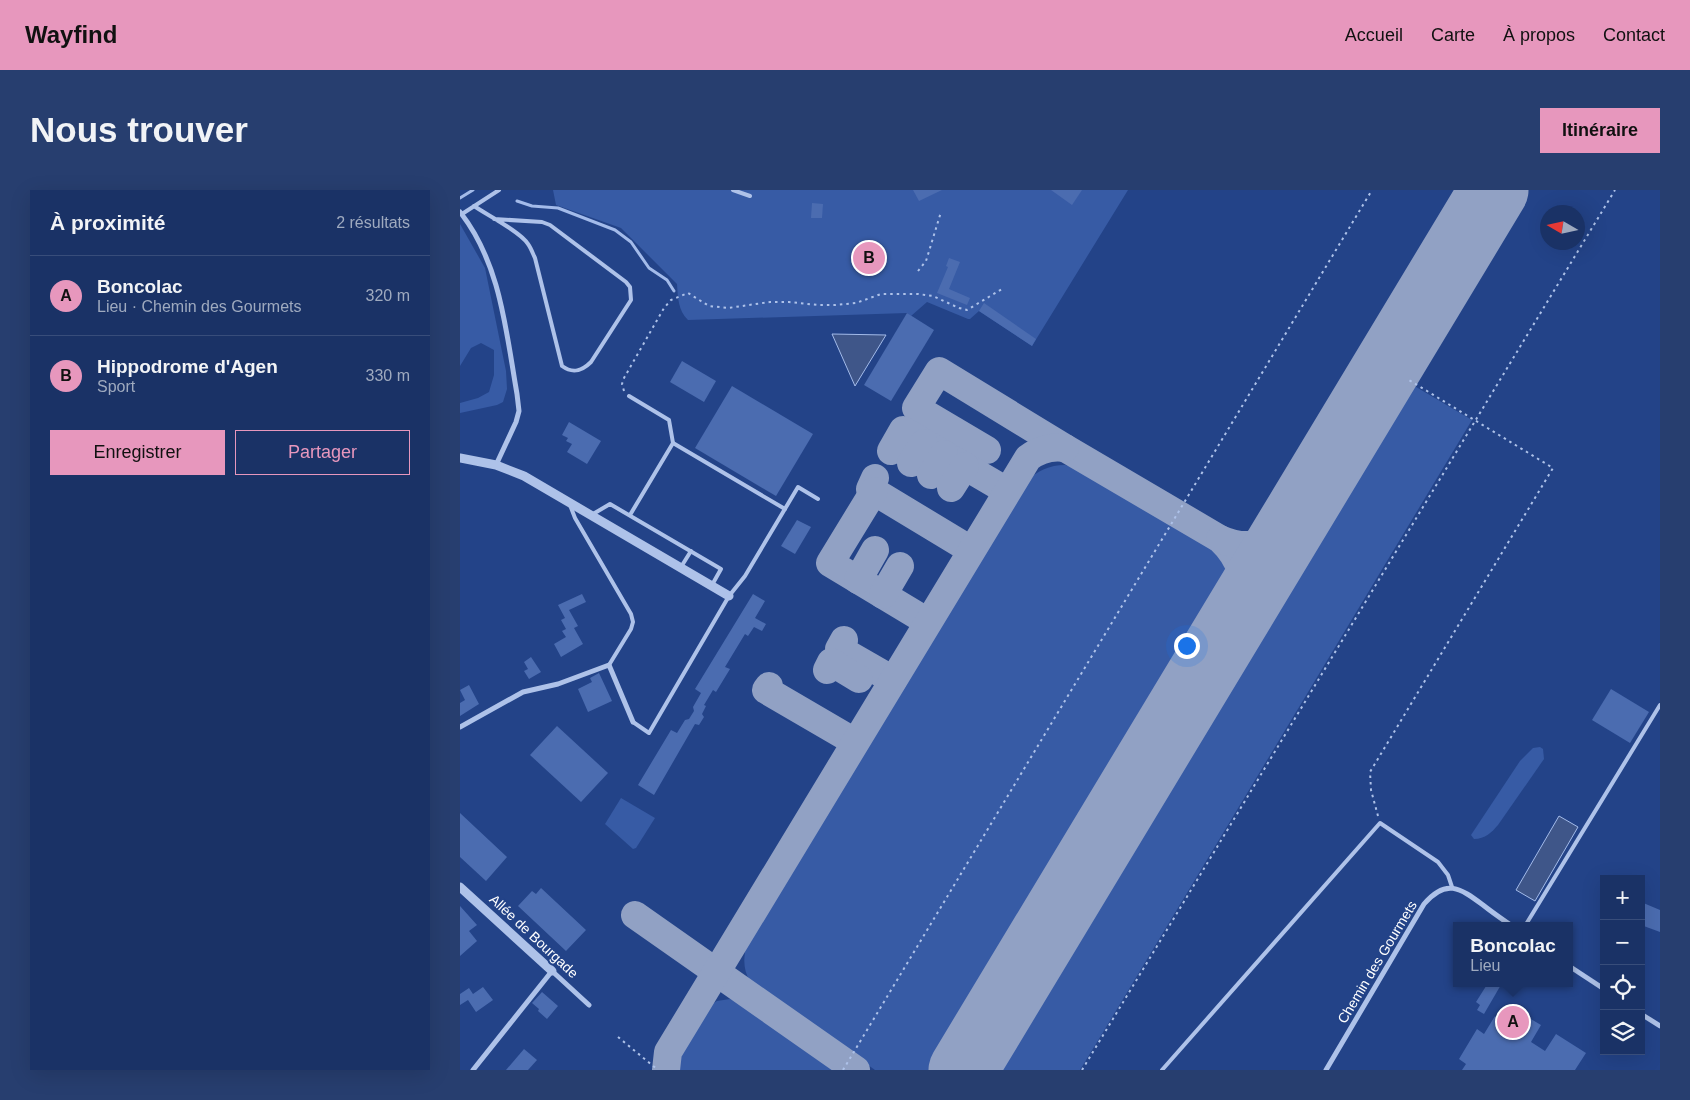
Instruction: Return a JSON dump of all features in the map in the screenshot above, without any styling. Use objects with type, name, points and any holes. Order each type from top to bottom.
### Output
[{"type":"street","points":[[461,213],[478,239],[491,267],[498,290],[517,394],[519,411],[496,465]]},
{"type":"street","points":[[460,458],[496,465],[524,476],[729,596]]},
{"type":"street","points":[[460,727],[523,692],[558,684],[609,665],[633,722]]},
{"type":"street","name":"Allée de Bourgade","points":[[460,887],[589,1005]]},
{"type":"street","points":[[1452,888],[1464,891],[1507,922]]},
{"type":"street","name":"Chemin des Gourmets","points":[[1326,1070],[1424,904],[1433,893],[1442,889],[1452,888]]},
{"type":"street","points":[[1573,969],[1600,986]]},
{"type":"street","points":[[473,1070],[552,971]]},
{"type":"street","points":[[1645,1017],[1660,1026]]},
{"type":"lane","points":[[461,213],[499,190]]},
{"type":"lane","points":[[733,190],[750,196]]},
{"type":"lane","points":[[474,206],[494,219],[522,237],[528,244],[535,258],[562,366],[576,371],[583,369],[591,362],[631,300],[630,287],[626,282],[550,225],[542,222],[494,219]]},
{"type":"lane","points":[[629,396],[669,420],[672,443],[630,515]]},
{"type":"lane","points":[[672,443],[785,509]]},
{"type":"lane","points":[[633,722],[649,733],[729,596],[745,576],[798,487],[818,499]]},
{"type":"lane","points":[[568,501],[575,518],[631,614],[633,622],[631,629],[609,665]]},
{"type":"lane","points":[[592,515],[610,504],[630,515],[721,569],[712,585]]},
{"type":"lane","points":[[681,567],[691,551]]},
{"type":"lane","points":[[1527,922],[1660,705]]},
{"type":"lane","points":[[1162,1070],[1380,823],[1438,862],[1448,875],[1452,888]]},
{"type":"path","points":[[843,1070],[1372,190]]},
{"type":"path","points":[[1082,1070],[1614,190]]},
{"type":"path","points":[[918,271],[926,261],[941,212]]},
{"type":"path","points":[[629,396],[622,388],[624,378],[664,308],[671,300],[688,293],[709,306],[728,308],[770,302],[836,305],[856,303],[881,294],[918,294],[933,296],[967,310],[1002,289]]},
{"type":"path","points":[[1380,823],[1371,790],[1370,772],[1553,468],[1409,380]]},
{"type":"path","points":[[618,1037],[658,1070]]},
{"type":"shaded area","points":[[553,190],[1128,190],[1032,346],[979,311],[968,319],[927,302],[911,316],[907,313],[688,320],[680,308],[677,284],[621,228],[556,205]]},
{"type":"shaded area","points":[[460,224],[485,268],[506,371],[507,389],[503,402],[460,413],[460,403],[478,398],[489,392],[494,375],[494,350],[481,343],[471,348],[460,366]]},
{"type":"shaded area","points":[[832,334],[886,335],[855,386]]},
{"type":"shaded area","points":[[1406,381],[1472,420],[1105,1029],[1080,1070],[989,1070]]},
{"type":"shaded area","points":[[1065,465],[1082,470],[1210,547],[1225,567],[1227,579],[1225,592],[938,1066],[934,1070],[875,1070],[750,981],[744,963],[747,944],[1026,481],[1044,469]]},
{"type":"shaded area","points":[[1540,747],[1543,749],[1544,759],[1498,825],[1491,833],[1474,839],[1471,835],[1520,761],[1533,748]]},
{"type":"shaded area","points":[[621,798],[655,818],[636,848],[633,849],[605,824]]},
{"type":"shaded area","points":[[1559,816],[1578,827],[1535,901],[1516,890]]},
{"type":"shaded area","points":[[730,999],[739,1003],[834,1070],[675,1070],[677,1059],[709,1006],[717,1001]]},
{"type":"building","points":[[913,190],[942,190],[919,201]]},
{"type":"building","points":[[1051,190],[1082,190],[1072,205]]},
{"type":"building","points":[[812,203],[823,204],[822,218],[811,218]]},
{"type":"building","points":[[949,258],[960,262],[949,289],[970,298],[967,305],[937,293],[948,267],[946,266]]},
{"type":"building","points":[[984,303],[1036,339],[1032,346],[979,311]]},
{"type":"building","points":[[907,313],[934,330],[891,401],[864,385]]},
{"type":"building","points":[[682,361],[716,381],[704,402],[670,382]]},
{"type":"building","points":[[732,386],[813,434],[776,496],[695,448]]},
{"type":"building","points":[[569,422],[601,441],[587,464],[567,452],[572,444],[566,441],[568,438],[562,435]]},
{"type":"building","points":[[797,520],[811,527],[795,554],[781,546]]},
{"type":"building","points":[[582,594],[586,602],[569,610],[578,626],[574,628],[583,644],[561,657],[554,644],[566,637],[562,631],[566,629],[561,620],[565,618],[558,605]]},
{"type":"building","points":[[753,594],[765,601],[755,618],[766,624],[762,631],[754,627],[748,636],[745,634],[725,667],[730,669],[716,692],[713,690],[704,705],[706,706],[702,714],[704,717],[699,725],[695,724],[654,795],[638,785],[671,730],[677,733],[685,720],[689,719],[694,711],[693,707],[701,693],[695,689]]},
{"type":"building","points":[[531,657],[541,672],[529,679],[524,671],[528,669],[524,662]]},
{"type":"building","points":[[599,673],[612,701],[588,712],[578,689],[592,682],[590,678]]},
{"type":"building","points":[[469,685],[479,704],[460,716],[460,703],[465,700],[460,690]]},
{"type":"building","points":[[1611,689],[1649,712],[1630,743],[1592,720]]},
{"type":"building","points":[[557,726],[608,773],[581,802],[530,755]]},
{"type":"building","points":[[460,813],[507,857],[486,881],[460,857]]},
{"type":"building","points":[[541,888],[586,930],[566,951],[518,906],[532,891],[536,894]]},
{"type":"building","points":[[1645,904],[1660,910],[1660,932],[1645,926]]},
{"type":"building","points":[[460,906],[477,925],[469,931],[477,941],[460,956]]},
{"type":"building","points":[[483,987],[493,1000],[476,1012],[468,1000],[460,1005],[460,994],[469,988],[473,994]]},
{"type":"building","points":[[1485,987],[1500,987],[1484,1014],[1477,1010],[1480,1005],[1476,1002]]},
{"type":"building","points":[[542,992],[558,1006],[547,1019],[532,1003]]},
{"type":"building","points":[[1507,1005],[1541,1025],[1531,1042],[1545,1051],[1556,1034],[1586,1053],[1575,1070],[1462,1070],[1466,1064],[1459,1059],[1477,1029],[1484,1034],[1495,1016],[1499,1019]]},
{"type":"building","points":[[524,1049],[537,1060],[528,1070],[506,1070]]},
{"type":"waterway","points":[[460,198],[473,190]]},
{"type":"waterway","points":[[517,201],[532,206],[558,208],[615,230],[631,242],[649,268],[667,280],[674,291]]},
{"type":"taxiway","points":[[987,450],[916,408],[939,371],[1220,539],[1234,556],[1241,573],[1242,591],[1239,613]]},
{"type":"taxiway","points":[[891,451],[903,430],[1007,491]]},
{"type":"taxiway","points":[[911,463],[924,443]]},
{"type":"taxiway","points":[[666,1070],[668,1052],[1028,458],[1045,449],[1065,448]]},
{"type":"taxiway","points":[[931,475],[944,454]]},
{"type":"taxiway","points":[[951,488],[965,466]]},
{"type":"taxiway","points":[[875,478],[870,489],[971,550]]},
{"type":"taxiway","points":[[874,491],[830,563],[928,622]]},
{"type":"taxiway","points":[[1220,539],[1242,545],[1262,543],[1280,533],[1297,518]]},
{"type":"taxiway","points":[[858,580],[875,550]]},
{"type":"taxiway","points":[[883,595],[900,566]]},
{"type":"taxiway","points":[[844,640],[839,649],[893,680]]},
{"type":"taxiway","points":[[827,670],[831,662],[859,679]]},
{"type":"taxiway","points":[[769,686],[766,690],[855,742]]},
{"type":"taxiway","points":[[635,915],[856,1070]]},
{"type":"runway","points":[[963,1070],[1494,190]]},
{"type":"place","name":"Hippodrome d'Agen","points":[[869,258]]},
{"type":"place","name":"Boncolac","points":[[1513,1022]]}]
